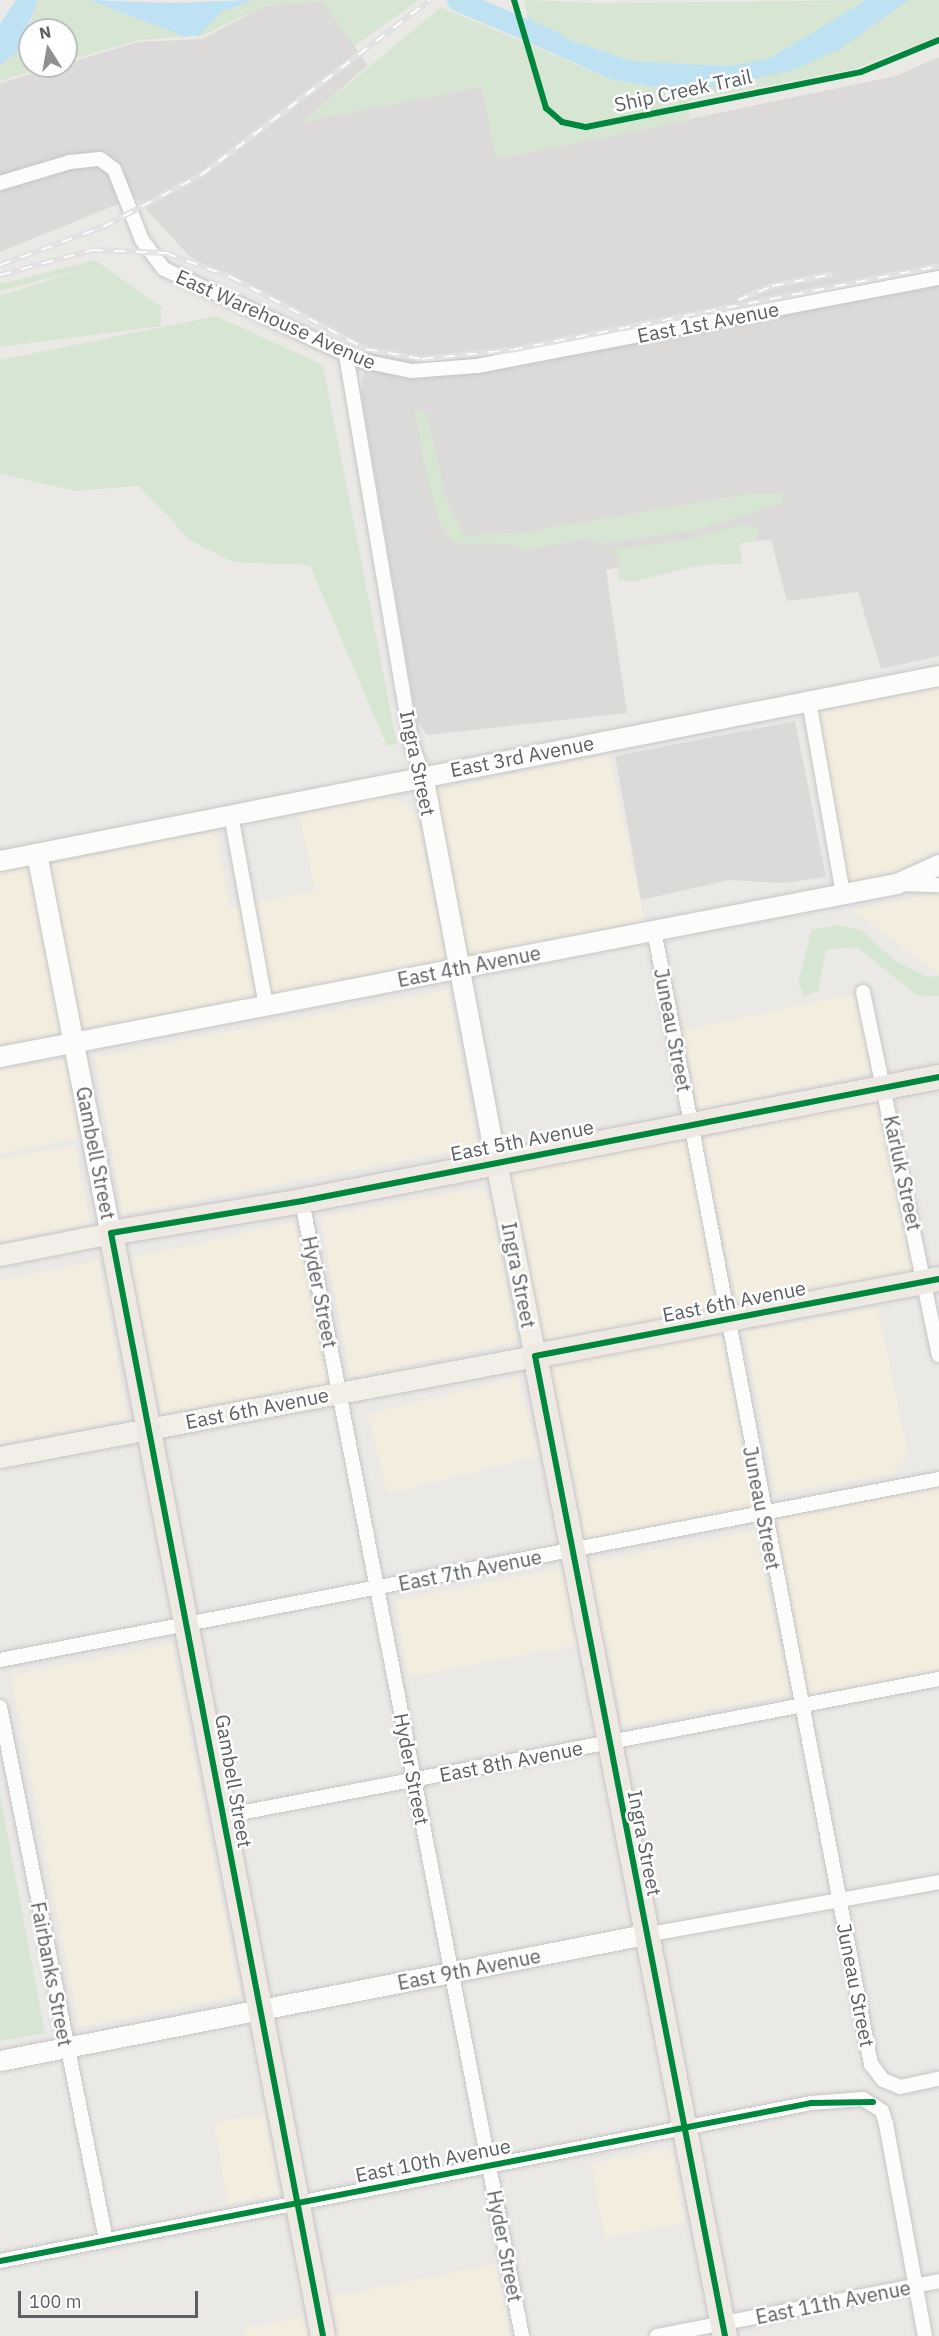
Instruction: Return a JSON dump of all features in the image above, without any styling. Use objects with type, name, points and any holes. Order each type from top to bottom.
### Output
[{"type":"highway","name":"East 5th Avenue","points":[[111,1233],[302,1202],[496,1162],[939,1077]]},
{"type":"highway","name":"Gambell Street","points":[[111,1233],[188,1624],[259,2010],[323,2336]]},
{"type":"highway","name":"East 6th Avenue","points":[[535,1356],[933,1281]]},
{"type":"highway","name":"Ingra Street","points":[[535,1356],[723,2330]]},
{"type":"main road","name":"East 3rd Avenue","points":[[0,861],[423,775],[939,676]]},
{"type":"main road","name":"Ingra Street","points":[[423,775],[429,818],[535,1356]]},
{"type":"main road","points":[[374,785],[416,791],[429,818]]},
{"type":"main road","name":"Gambell Street","points":[[38,854],[111,1233]]},
{"type":"main road","points":[[897,884],[939,865]]},
{"type":"main road","name":"East 4th Avenue","points":[[0,1057],[897,884]]},
{"type":"main road","name":"East 5th Avenue","points":[[0,1255],[111,1233]]},
{"type":"main road","name":"East 6th Avenue","points":[[0,1457],[535,1356]]},
{"type":"main road","name":"East 9th Avenue","points":[[0,2061],[65,2046],[645,1935]]},
{"type":"street","name":"East Warehouse Avenue","points":[[0,183],[70,162],[100,159],[114,169],[135,228],[164,269],[346,355],[411,371],[477,366]]},
{"type":"street","name":"East 1st Avenue","points":[[477,366],[939,278]]},
{"type":"street","name":"Ingra Street","points":[[346,355],[412,745],[423,775]]},
{"type":"street","points":[[810,701],[843,894]]},
{"type":"street","points":[[231,815],[266,1005]]},
{"type":"street","name":"East 4th Avenue","points":[[897,884],[939,885]]},
{"type":"street","name":"Juneau Street","points":[[654,930],[763,1513],[871,2064],[883,2080],[900,2087],[939,2079]]},
{"type":"street","name":"Karluk Street","points":[[863,992],[884,1088],[933,1281],[939,1355]]},
{"type":"street","name":"Hyder Street","points":[[302,1202],[522,2336]]},
{"type":"street","name":"East 7th Avenue","points":[[0,1660],[939,1479]]},
{"type":"street","name":"East 8th Avenue","points":[[224,1816],[939,1678]]},
{"type":"street","name":"Fairbanks Street","points":[[0,1707],[65,2046],[106,2241]]},
{"type":"street","name":"East 9th Avenue","points":[[645,1935],[939,1882]]},
{"type":"street","name":"East 10th Avenue","points":[[0,2261],[832,2100],[873,2102],[886,2124],[915,2286]]},
{"type":"street","name":"East 11th Avenue","points":[[657,2336],[723,2330],[939,2282]]},
{"type":"street","points":[[915,2286],[925,2336]]},
{"type":"shaded area","points":[[322,1],[368,65],[305,121],[482,87],[497,159],[896,76],[939,57],[939,656],[881,669],[858,592],[787,601],[771,540],[737,542],[606,570],[627,713],[427,735],[417,721],[361,393],[367,346],[190,257],[135,197],[0,252],[0,83],[18,78],[78,78],[78,60],[139,42],[202,39],[265,6]]},
{"type":"shaded area","points":[[939,688],[939,848],[893,875],[849,884],[818,713]]},
{"type":"shaded area","points":[[795,721],[826,877],[783,883],[729,880],[641,900],[615,756]]},
{"type":"shaded area","points":[[609,754],[645,923],[470,960],[434,791]]},
{"type":"shaded area","points":[[374,796],[406,803],[416,816],[447,961],[83,1031],[47,865],[216,831],[230,908],[315,891],[300,816]]},
{"type":"shaded area","points":[[28,866],[61,1034],[0,1046],[0,872]]},
{"type":"shaded area","points":[[939,893],[939,974],[853,910]]},
{"type":"shaded area","points":[[448,990],[477,1144],[473,1147],[123,1214],[95,1057]]},
{"type":"shaded area","points":[[863,992],[880,1071],[699,1110],[682,1030]]},
{"type":"shaded area","points":[[66,1058],[82,1137],[0,1154],[0,1071]]},
{"type":"shaded area","points":[[877,1099],[917,1274],[741,1315],[701,1140]]},
{"type":"shaded area","points":[[687,1135],[718,1309],[538,1341],[507,1167]]},
{"type":"shaded area","points":[[75,1145],[90,1223],[0,1241],[0,1159]]},
{"type":"shaded area","points":[[477,1188],[490,1196],[516,1336],[512,1343],[351,1377],[320,1217]]},
{"type":"shaded area","points":[[294,1222],[328,1378],[321,1388],[159,1414],[127,1264],[131,1258]]},
{"type":"shaded area","points":[[99,1260],[128,1418],[0,1444],[0,1281]]},
{"type":"shaded area","points":[[878,1308],[908,1454],[892,1474],[776,1494],[745,1332]]},
{"type":"shaded area","points":[[721,1331],[756,1509],[580,1543],[545,1365]]},
{"type":"shaded area","points":[[518,1377],[538,1457],[387,1494],[368,1414]]},
{"type":"shaded area","points":[[939,1488],[939,1671],[807,1695],[772,1519]]},
{"type":"shaded area","points":[[754,1531],[791,1694],[622,1726],[607,1639],[409,1677],[395,1601]]},
{"type":"shaded area","points":[[172,1644],[240,1995],[79,2027],[11,1675]]},
{"type":"shaded area","points":[[265,2114],[279,2195],[228,2204],[214,2123]]},
{"type":"shaded area","points":[[666,2149],[672,2154],[685,2223],[605,2238],[591,2163]]},
{"type":"shaded area","points":[[495,2264],[510,2336],[339,2336],[331,2297]]},
{"type":"shaded area","points":[[303,2317],[307,2336],[245,2336],[244,2328]]},
{"type":"green space","points":[[38,0],[89,0],[185,37],[140,40],[78,58],[78,18],[32,18]]},
{"type":"green space","points":[[253,0],[419,0],[354,46],[322,1],[265,6],[195,39],[220,13]]},
{"type":"green space","points":[[524,0],[600,3],[866,0],[770,58],[731,66],[633,61],[543,31],[527,14]]},
{"type":"green space","points":[[909,0],[939,0],[939,36],[854,69],[687,101],[690,120],[658,127],[496,159],[482,87],[303,122],[441,7],[610,79],[665,89],[714,87],[882,17]]},
{"type":"green space","points":[[18,41],[18,75],[0,81],[0,65]]},
{"type":"green space","points":[[95,260],[161,307],[161,326],[0,347],[0,296],[79,270],[0,291],[0,284]]},
{"type":"green space","points":[[216,316],[323,365],[397,744],[387,746],[310,565],[233,562],[190,540],[139,486],[76,491],[0,474],[0,360]]},
{"type":"green space","points":[[425,411],[449,508],[465,536],[526,532],[747,494],[781,494],[783,503],[701,529],[604,544],[585,539],[524,551],[511,544],[454,543],[440,523],[425,467],[415,412]]},
{"type":"green space","points":[[739,525],[760,528],[755,541],[740,544],[742,564],[700,565],[632,582],[618,579],[616,549],[687,540]]},
{"type":"green space","points":[[837,925],[861,930],[894,960],[927,977],[939,976],[939,996],[916,995],[857,947],[826,950],[818,991],[804,996],[798,982],[812,930]]},
{"type":"green space","points":[[0,1795],[45,2033],[0,2041]]},
{"type":"water","points":[[16,0],[38,0],[31,18],[18,18],[18,52],[0,65],[0,24]]},
{"type":"water","points":[[89,0],[172,3],[253,0],[220,13],[200,35],[185,37]]},
{"type":"water","points":[[866,0],[909,0],[840,49],[794,70],[714,87],[665,89],[610,79],[530,43],[527,14],[543,31],[633,61],[731,66],[770,58]]},
{"type":"waterway","points":[[457,0],[555,42]]},
{"type":"railway","points":[[0,265],[103,227],[201,175],[430,0]]},
{"type":"railway","points":[[0,275],[92,250],[166,253],[231,277],[366,349],[422,359],[511,350],[939,266]]},
{"type":"railway","points":[[738,300],[772,286],[833,274]]},
{"type":"cycle path","name":"Ship Creek Trail","points":[[514,0],[546,108],[562,122],[586,127],[861,72],[939,40]]},
{"type":"cycle path","points":[[323,2336],[111,1233],[302,1201],[939,1077]]},
{"type":"cycle path","points":[[725,2336],[535,1356],[939,1279]]},
{"type":"cycle path","points":[[0,2261],[811,2103],[873,2102]]}]
